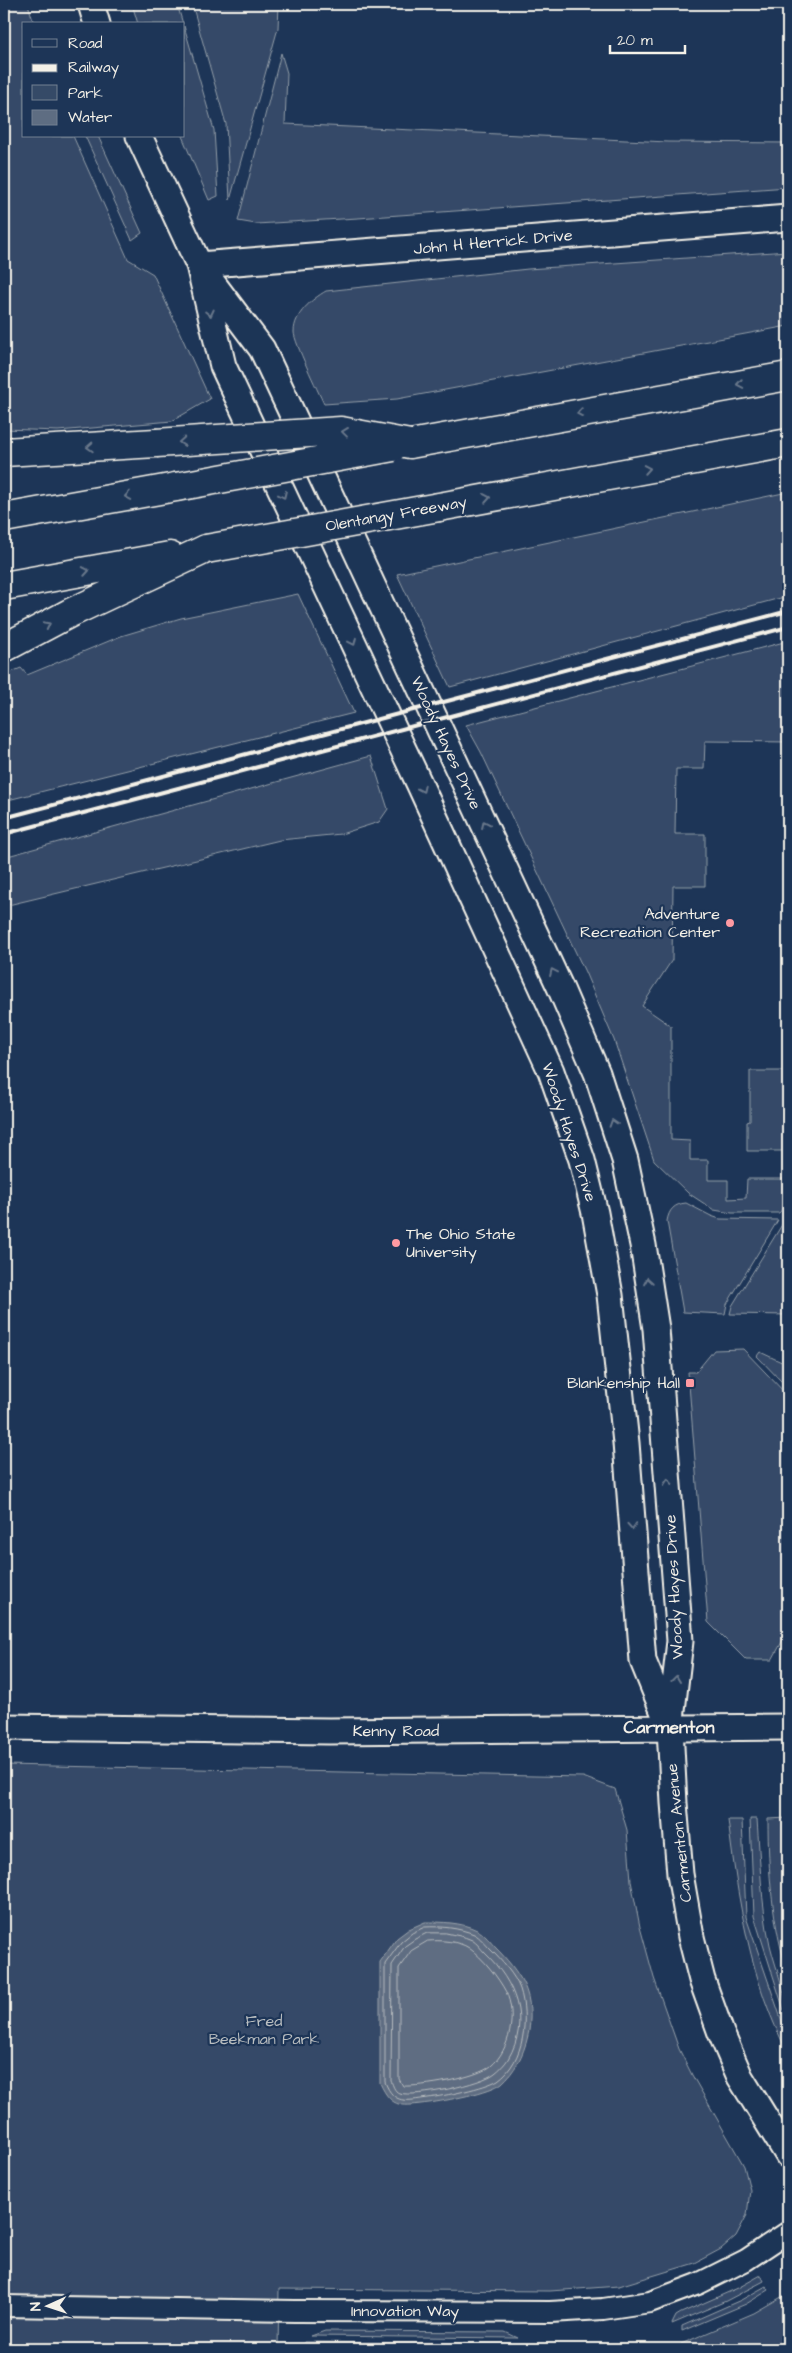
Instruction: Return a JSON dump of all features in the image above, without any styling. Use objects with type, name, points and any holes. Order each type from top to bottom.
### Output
[{"type":"highway","points":[[4,518],[788,376]]},
{"type":"highway","points":[[4,452],[341,431],[410,444]]},
{"type":"highway","name":"Olentangy Freeway","points":[[4,586],[788,443]]},
{"type":"highway","points":[[4,648],[70,613],[206,549]]},
{"type":"street","points":[[91,4],[96,22]]},
{"type":"street","name":"Woody Hayes Drive","points":[[140,138],[199,265],[223,366],[419,783],[543,1054],[582,1160],[595,1213],[610,1295],[626,1443],[643,1661],[670,1728]]},
{"type":"street","name":"John H Herrick Drive","points":[[199,265],[788,218]]},
{"type":"street","name":"Woody Hayes Drive","points":[[199,265],[262,349],[556,978],[597,1073],[625,1160],[643,1244],[656,1329],[680,1641],[670,1728]]},
{"type":"street","name":"Kenny Road","points":[[4,1727],[329,1731],[788,1727]]},
{"type":"street","name":"Carmenton Avenue","points":[[670,1728],[680,1874],[691,1937],[702,1980],[721,2033],[740,2077],[788,2155]]},
{"type":"street","name":"Innovation Way","points":[[4,2306],[295,2311],[550,2312],[603,2310],[650,2302],[698,2284],[746,2260],[788,2232]]},
{"type":"green space","points":[[4,4],[28,4],[33,22],[22,22],[22,138],[74,138],[128,259],[153,274],[210,399],[172,421],[58,431],[4,429]]},
{"type":"green space","points":[[132,4],[177,4],[182,22],[137,22]]},
{"type":"green space","points":[[192,4],[279,4],[278,28],[230,200],[226,124]]},
{"type":"green space","points":[[185,29],[214,130],[218,196],[209,200],[183,138],[185,138]]},
{"type":"green space","points":[[281,53],[287,73],[285,124],[668,142],[788,143],[788,187],[358,218],[256,224],[238,221]]},
{"type":"green space","points":[[86,138],[99,138],[142,233],[132,240]]},
{"type":"green space","points":[[788,251],[788,326],[397,399],[324,404],[302,356],[294,332],[300,313],[315,298],[326,291],[528,269]]},
{"type":"green space","points":[[788,492],[788,596],[450,687],[397,574]]},
{"type":"green space","points":[[298,594],[354,713],[4,801],[4,675],[21,668],[27,675],[121,636],[181,618]]},
{"type":"green space","points":[[788,641],[788,742],[705,741],[704,769],[676,769],[675,834],[705,834],[705,886],[673,886],[672,960],[642,1006],[671,1026],[671,1140],[690,1141],[690,1160],[708,1160],[708,1180],[728,1180],[728,1199],[746,1198],[747,1179],[785,1179],[786,1181],[786,1205],[779,1213],[732,1213],[714,1210],[688,1193],[654,1160],[614,1040],[585,972],[481,752],[466,725]]},
{"type":"green space","points":[[371,756],[388,809],[379,822],[341,834],[280,840],[4,906],[4,857]]},
{"type":"green space","points":[[750,1071],[787,1071],[786,1151],[747,1151],[747,1122],[750,1121]]},
{"type":"green space","points":[[686,1203],[720,1219],[778,1220],[727,1304],[725,1314],[683,1312],[667,1221],[673,1208]]},
{"type":"green space","points":[[783,1223],[786,1229],[786,1302],[788,1303],[788,1315],[730,1314],[732,1306]]},
{"type":"green space","points":[[743,1349],[788,1396],[788,1631],[772,1660],[746,1660],[708,1622],[688,1372],[696,1372],[714,1350]]},
{"type":"green space","points":[[760,1352],[788,1365],[788,1376],[782,1382],[757,1356]]},
{"type":"green space","name":"Fred Beekman Park","points":[[4,1765],[583,1777],[615,1789],[627,1830],[631,1881],[640,1927],[654,1978],[679,2049],[744,2166],[750,2190],[747,2215],[736,2236],[721,2249],[695,2263],[619,2286],[550,2291],[279,2289],[278,2349],[4,2349]]},
{"type":"green space","points":[[788,1818],[788,1973],[778,1935],[772,1897],[768,1819]]},
{"type":"green space","points":[[750,1819],[757,1819],[761,1882],[767,1929],[784,1993],[788,2023],[754,1916]]},
{"type":"green space","points":[[728,1820],[742,1820],[746,1917],[788,2039],[788,2053],[775,2026],[755,1969],[741,1910]]},
{"type":"green space","points":[[761,2275],[764,2281],[726,2301],[672,2324],[676,2316],[681,2313],[738,2288]]},
{"type":"green space","points":[[766,2286],[769,2290],[746,2304],[682,2331],[682,2326],[741,2300]]},
{"type":"green space","points":[[788,2295],[788,2349],[681,2349],[681,2344],[754,2313]]},
{"type":"green space","points":[[325,2331],[505,2332],[518,2338],[311,2336]]},
{"type":"green space","points":[[304,2342],[514,2344],[514,2349],[303,2349]]},
{"type":"water","points":[[425,1922],[458,1924],[480,1931],[508,1961],[524,1985],[528,1997],[530,2023],[528,2037],[518,2063],[502,2083],[488,2090],[467,2096],[405,2105],[394,2102],[389,2098],[380,2083],[380,1962],[397,1938],[409,1929]]},
{"type":"railway","points":[[4,818],[788,611]]},
{"type":"railway","points":[[4,834],[788,627]]},
{"type":"place","name":"Adventure Recreation Center","points":[[730,923]]},
{"type":"place","name":"The Ohio State University","points":[[396,1243]]},
{"type":"place","name":"Blankenship Hall","points":[[690,1383]]},
{"type":"district","name":"Carmenton","points":[[669,1727]]}]
